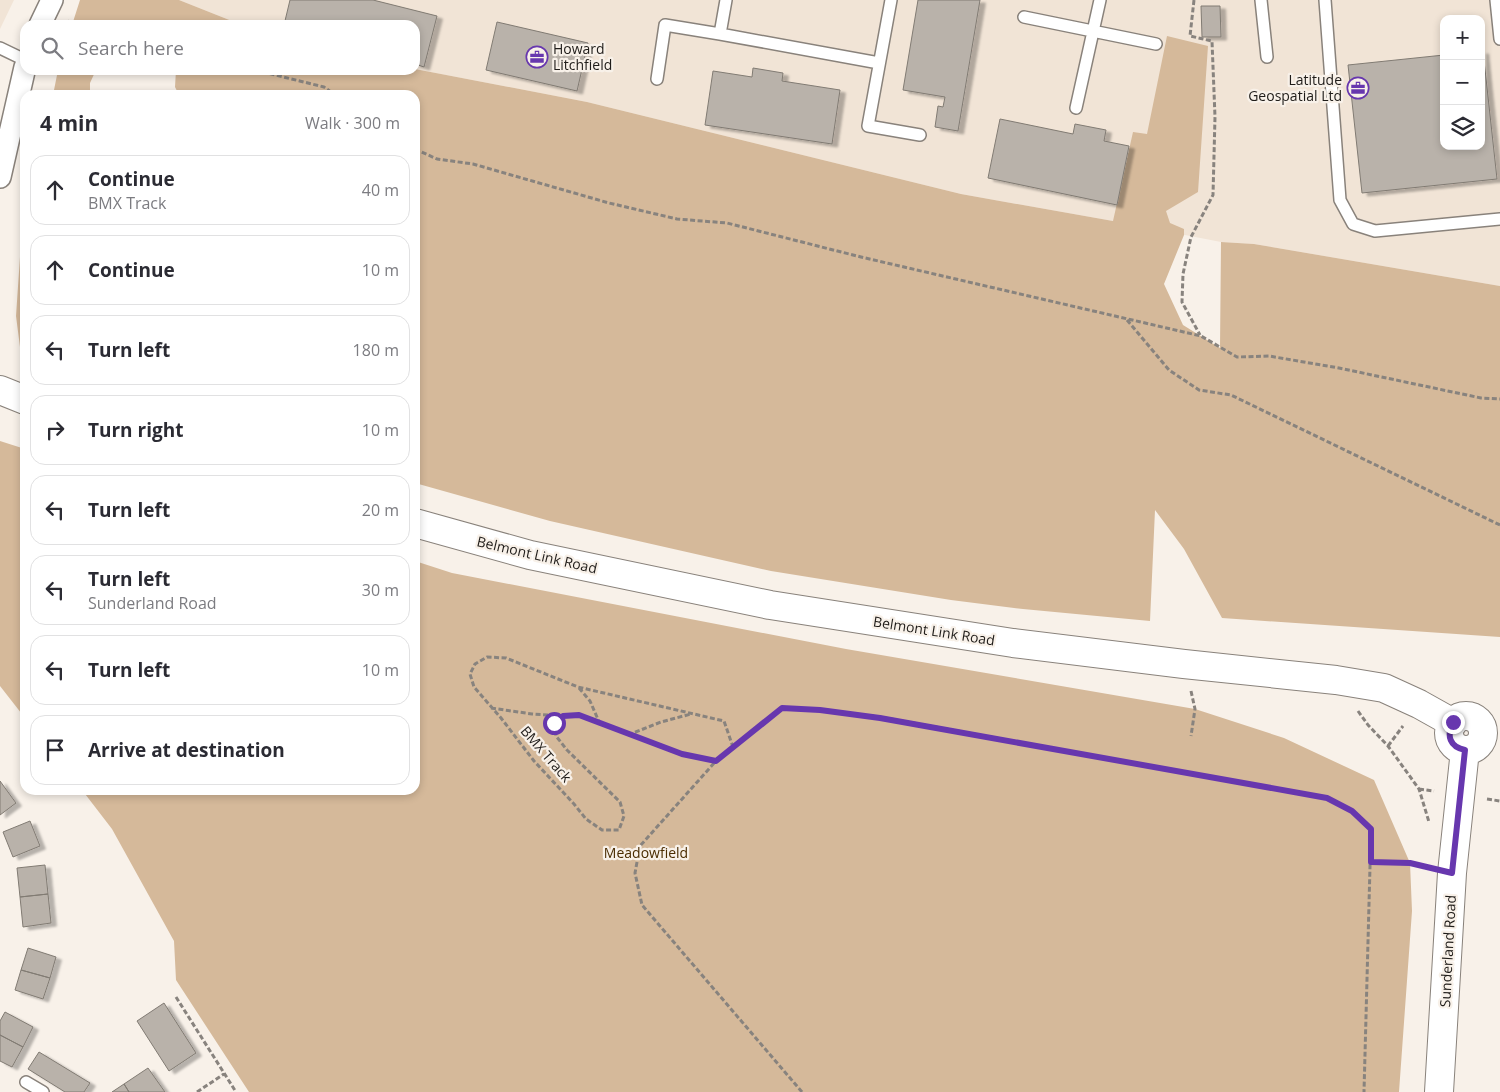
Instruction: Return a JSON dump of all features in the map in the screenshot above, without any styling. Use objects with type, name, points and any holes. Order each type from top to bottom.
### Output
[{"type":"street","points":[[42,20],[52,0]]},
{"type":"street","points":[[0,177],[23,75]]},
{"type":"street","points":[[0,390],[20,398]]},
{"type":"street","name":"Belmont Link Road","points":[[420,524],[530,555],[770,605],[1013,643],[1336,680],[1384,688],[1453,722]]},
{"type":"street","points":[[1465,717],[1491,722],[1480,743],[1474,749],[1465,750],[1458,749],[1452,744],[1449,737],[1449,729],[1453,722],[1458,718],[1465,717]]},
{"type":"street","name":"Sunderland Road","points":[[1439,1092],[1452,873],[1465,750]]},
{"type":"lane","points":[[720,34],[726,0]]},
{"type":"lane","points":[[891,0],[868,126],[920,135]]},
{"type":"lane","points":[[1076,108],[1100,0]]},
{"type":"lane","points":[[1262,0],[1267,56]]},
{"type":"lane","points":[[1325,0],[1340,200],[1353,224],[1375,231],[1500,219]]},
{"type":"lane","points":[[1496,0],[1500,39]]},
{"type":"lane","points":[[1024,17],[1156,44]]},
{"type":"lane","points":[[657,79],[665,25],[879,63]]},
{"type":"lane","points":[[0,48],[20,58]]},
{"type":"lane","points":[[26,1082],[43,1092]]},
{"type":"path","points":[[1194,0],[1190,36],[1212,41],[1215,117],[1214,195],[1191,236],[1184,274],[1182,302],[1201,336]]},
{"type":"path","points":[[275,75],[324,87],[328,90]]},
{"type":"path","points":[[420,152],[437,159],[473,164],[609,203],[677,219],[728,223],[861,257],[1201,336],[1237,357],[1269,356],[1339,368],[1481,398],[1500,399]]},
{"type":"path","points":[[1126,320],[1169,370],[1199,390],[1231,395],[1500,525]]},
{"type":"path","name":"BMX Track","points":[[563,716],[554,723],[556,736],[567,750],[620,802],[624,816],[619,830],[602,830],[586,819],[534,761],[474,687],[470,674],[475,664],[487,657],[506,658],[578,687],[724,721],[733,747]]},
{"type":"path","points":[[1184,664],[1195,709],[1191,736]]},
{"type":"path","points":[[1336,680],[1368,725],[1388,746],[1419,789],[1429,823]]},
{"type":"path","points":[[578,687],[590,701],[600,724]]},
{"type":"path","points":[[491,708],[532,714],[579,715],[682,754],[716,761]]},
{"type":"path","points":[[802,1092],[642,906],[635,873],[640,846],[716,761],[782,708],[820,710],[880,718],[1327,798],[1352,811],[1371,829],[1364,1092]]},
{"type":"path","points":[[628,735],[661,722],[692,714]]},
{"type":"path","points":[[1371,862],[1410,863],[1429,868],[1429,859]]},
{"type":"path","points":[[176,997],[236,1092]]},
{"type":"path","points":[[197,1092],[224,1074]]},
{"type":"shaded area","points":[[0,0],[14,0],[0,29]]},
{"type":"shaded area","points":[[179,0],[1500,0],[1500,286],[1254,244],[1221,242],[961,194],[587,102],[420,70],[420,20],[229,20]]},
{"type":"green space","points":[[80,0],[179,0],[229,20],[74,20]]},
{"type":"green space","points":[[1167,36],[1208,46],[1198,192],[1166,211],[1170,223],[1184,229],[1184,235],[1164,284],[1183,325],[1220,348],[1221,242],[1254,244],[1500,286],[1500,637],[1222,618],[1184,549],[1155,510],[1150,621],[951,600],[771,571],[550,521],[420,484],[420,90],[176,90],[175,87],[176,75],[420,75],[420,70],[587,102],[961,194],[1113,221],[1133,132],[1147,134]]},
{"type":"green space","points":[[57,75],[94,75],[90,83],[90,90],[54,90]]},
{"type":"green space","points":[[20,257],[20,347],[16,316]]},
{"type":"green space","points":[[0,441],[20,447],[20,712],[0,686]]},
{"type":"green space","name":"Meadowfield","points":[[420,563],[452,573],[846,649],[1195,709],[1284,738],[1374,780],[1410,863],[1412,911],[1399,1092],[249,1092],[176,980],[174,941],[112,829],[86,795],[420,795]]},
{"type":"building","points":[[290,0],[373,0],[437,16],[424,67],[420,66],[420,20],[285,20]]},
{"type":"building","points":[[918,0],[980,0],[958,131],[935,127],[938,106],[943,107],[945,97],[903,90]]},
{"type":"building","points":[[1201,6],[1220,6],[1221,37],[1202,37]]},
{"type":"building","name":"Howard Litchfield","points":[[497,22],[588,43],[577,91],[486,70]]},
{"type":"building","points":[[1440,55],[1440,150],[1485,150],[1485,69],[1497,179],[1362,193],[1348,65]]},
{"type":"building","points":[[753,68],[783,73],[782,81],[840,90],[832,144],[705,125],[713,71],[752,77]]},
{"type":"building","points":[[1000,119],[1073,134],[1075,124],[1106,130],[1104,141],[1129,146],[1117,205],[988,178]]},
{"type":"building","points":[[0,781],[16,803],[0,815]]},
{"type":"building","points":[[30,821],[40,846],[13,857],[3,832]]},
{"type":"building","points":[[45,865],[48,894],[20,897],[17,868]]},
{"type":"building","points":[[48,894],[51,923],[23,927],[20,897]]},
{"type":"building","points":[[28,948],[56,957],[50,978],[21,970]]},
{"type":"building","points":[[21,970],[50,978],[43,999],[15,990]]},
{"type":"building","points":[[164,1003],[196,1053],[169,1071],[137,1021]]},
{"type":"building","points":[[5,1012],[33,1027],[23,1047],[0,1035],[0,1021]]},
{"type":"building","points":[[0,1035],[23,1047],[12,1067],[0,1061]]},
{"type":"building","points":[[39,1052],[90,1083],[84,1092],[65,1092],[28,1069]]},
{"type":"building","points":[[148,1068],[165,1092],[129,1092],[124,1084]]},
{"type":"building","points":[[124,1084],[129,1092],[112,1092]]},
{"type":"place","name":"Howard Litchfield","points":[[537,57]]},
{"type":"place","name":"Latitude Geospatial Ltd","points":[[1358,88]]},
{"type":"route","points":[[554,723],[563,716],[579,715],[682,754],[716,761],[782,708],[820,710],[880,718],[1327,798],[1352,811],[1371,829],[1371,862],[1410,863],[1452,873],[1465,750],[1458,749],[1452,744],[1449,737],[1449,729],[1453,722]]}]
